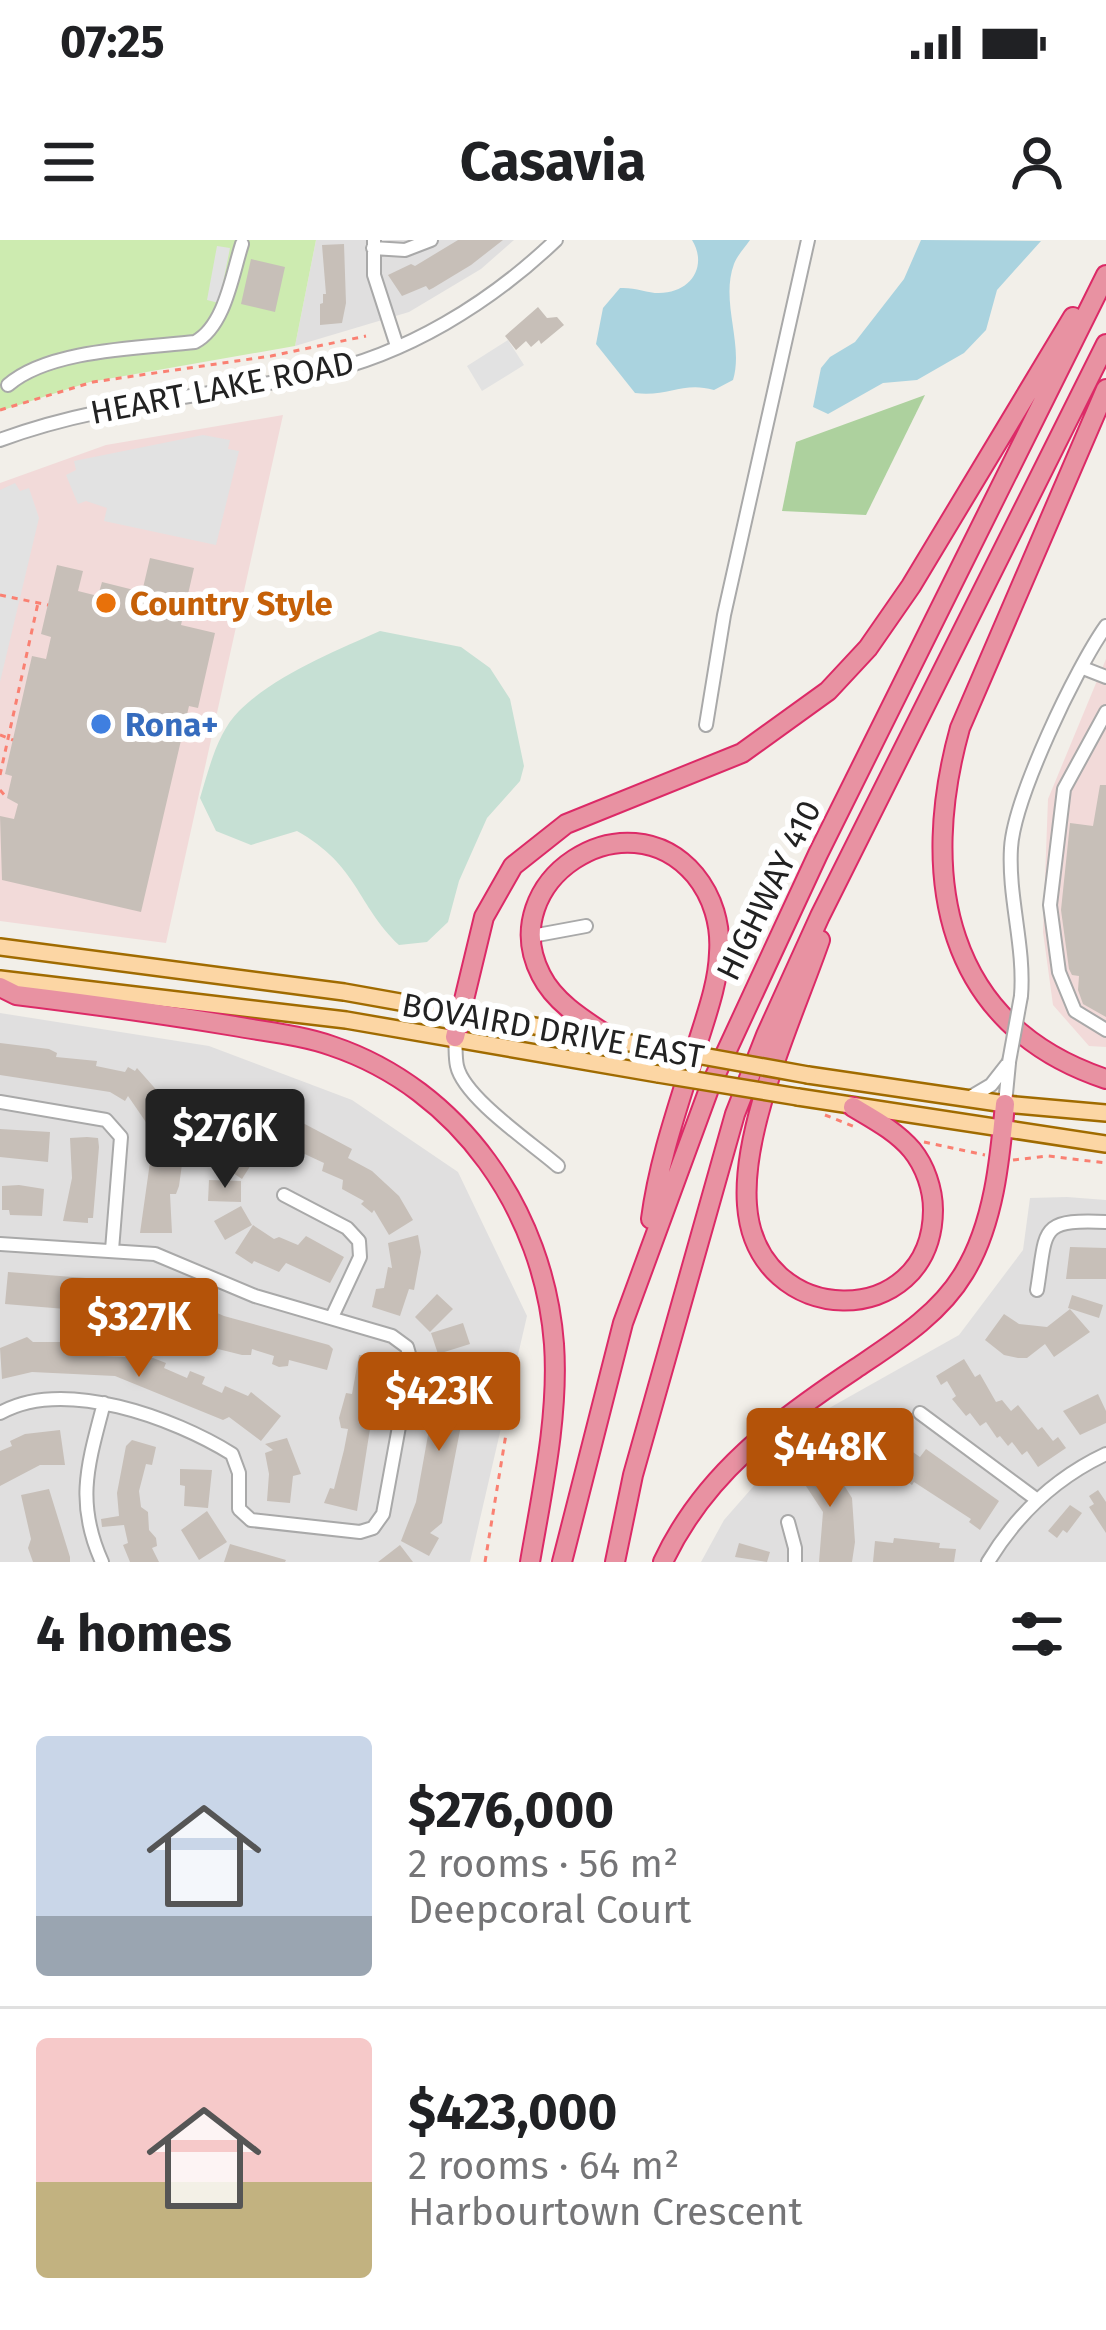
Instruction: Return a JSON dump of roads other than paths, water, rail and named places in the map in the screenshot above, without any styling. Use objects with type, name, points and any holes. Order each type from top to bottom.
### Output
[{"type":"highway","points":[[455,1037],[484,917],[513,866],[566,824],[742,753],[828,691],[868,648],[911,586],[1077,310],[1106,275]]},
{"type":"highway","name":"HIGHWAY 410","points":[[562,1562],[623,1323],[709,1089],[767,958],[1106,275]]},
{"type":"highway","name":"HIGHWAY 410","points":[[615,1562],[633,1475],[736,1114],[820,916],[1106,344]]},
{"type":"highway","points":[[1106,389],[960,728],[949,768],[940,850],[954,937],[985,994],[1042,1049],[1106,1079]]},
{"type":"highway","points":[[616,1041],[552,992],[539,973],[532,936],[537,908],[560,869],[592,848],[644,844],[678,859],[705,890],[715,910],[719,954],[714,991],[657,1178],[646,1253]]},
{"type":"highway","points":[[820,916],[821,937],[758,1120],[747,1205],[754,1240],[769,1266],[787,1284],[824,1300],[870,1297],[894,1286],[914,1269],[932,1230],[933,1197],[919,1160],[901,1139],[853,1107]]},
{"type":"highway","points":[[0,983],[16,995],[327,1044],[393,1075],[469,1137],[500,1179],[528,1230],[549,1307],[553,1400],[530,1562]]},
{"type":"highway","points":[[663,1562],[706,1493],[764,1432],[892,1343],[949,1295],[980,1242],[1005,1104]]},
{"type":"main road","name":"BOVAIRD DRIVE EAST","points":[[0,947],[187,969],[808,1075],[1005,1104],[1106,1113]]},
{"type":"main road","name":"BOVAIRD DRIVE EAST","points":[[0,983],[216,1003],[455,1037],[853,1107],[1106,1144]]},
{"type":"street","points":[[397,346],[374,275],[374,244],[405,250],[431,240]]},
{"type":"street","name":"HEART LAKE ROAD","points":[[0,440],[90,414],[321,374],[397,346],[490,295],[556,240]]},
{"type":"street","points":[[706,725],[724,615],[808,240]]},
{"type":"street","points":[[8,385],[32,370],[68,359],[204,337],[218,316],[242,244]]},
{"type":"street","points":[[1005,1104],[1023,969],[1012,890],[1015,822],[1023,796],[1106,626]]},
{"type":"street","points":[[1083,668],[1106,677]]},
{"type":"street","points":[[1106,712],[1064,789],[1050,905],[1059,972],[1075,1011],[1106,1030]]},
{"type":"street","points":[[532,936],[586,926]]},
{"type":"street","points":[[455,1037],[462,1079],[558,1166]]},
{"type":"street","points":[[969,1098],[995,1082],[1009,1062]]},
{"type":"street","points":[[0,1102],[106,1120],[117,1128],[122,1148],[112,1250]]},
{"type":"street","points":[[284,1195],[347,1228],[359,1241],[360,1257],[332,1317]]},
{"type":"street","points":[[1037,1291],[1045,1238],[1053,1228],[1066,1220],[1106,1222]]},
{"type":"street","points":[[0,1244],[166,1257],[254,1295],[392,1336],[410,1354],[385,1506],[379,1522],[367,1531],[251,1520],[236,1500],[239,1473],[232,1454],[134,1410],[104,1403],[34,1400],[0,1413]]},
{"type":"street","points":[[102,1562],[87,1526],[84,1498],[104,1403]]},
{"type":"street","points":[[920,1413],[1036,1499]]},
{"type":"street","points":[[988,1562],[1036,1499],[1106,1454]]},
{"type":"street","points":[[788,1522],[796,1548],[794,1562]]},
{"type":"water","points":[[692,240],[750,240],[730,278],[736,352],[733,380],[714,390],[693,387],[635,393],[596,344],[603,308],[620,288],[659,293],[688,283],[698,259]]},
{"type":"water","points":[[921,240],[1041,241],[997,290],[986,330],[964,353],[917,380],[883,383],[828,414],[813,407],[821,368],[855,342],[904,279]]},
{"type":"place","name":"Country Style","points":[[106,603]]},
{"type":"place","name":"Rona+","points":[[101,724]]}]
